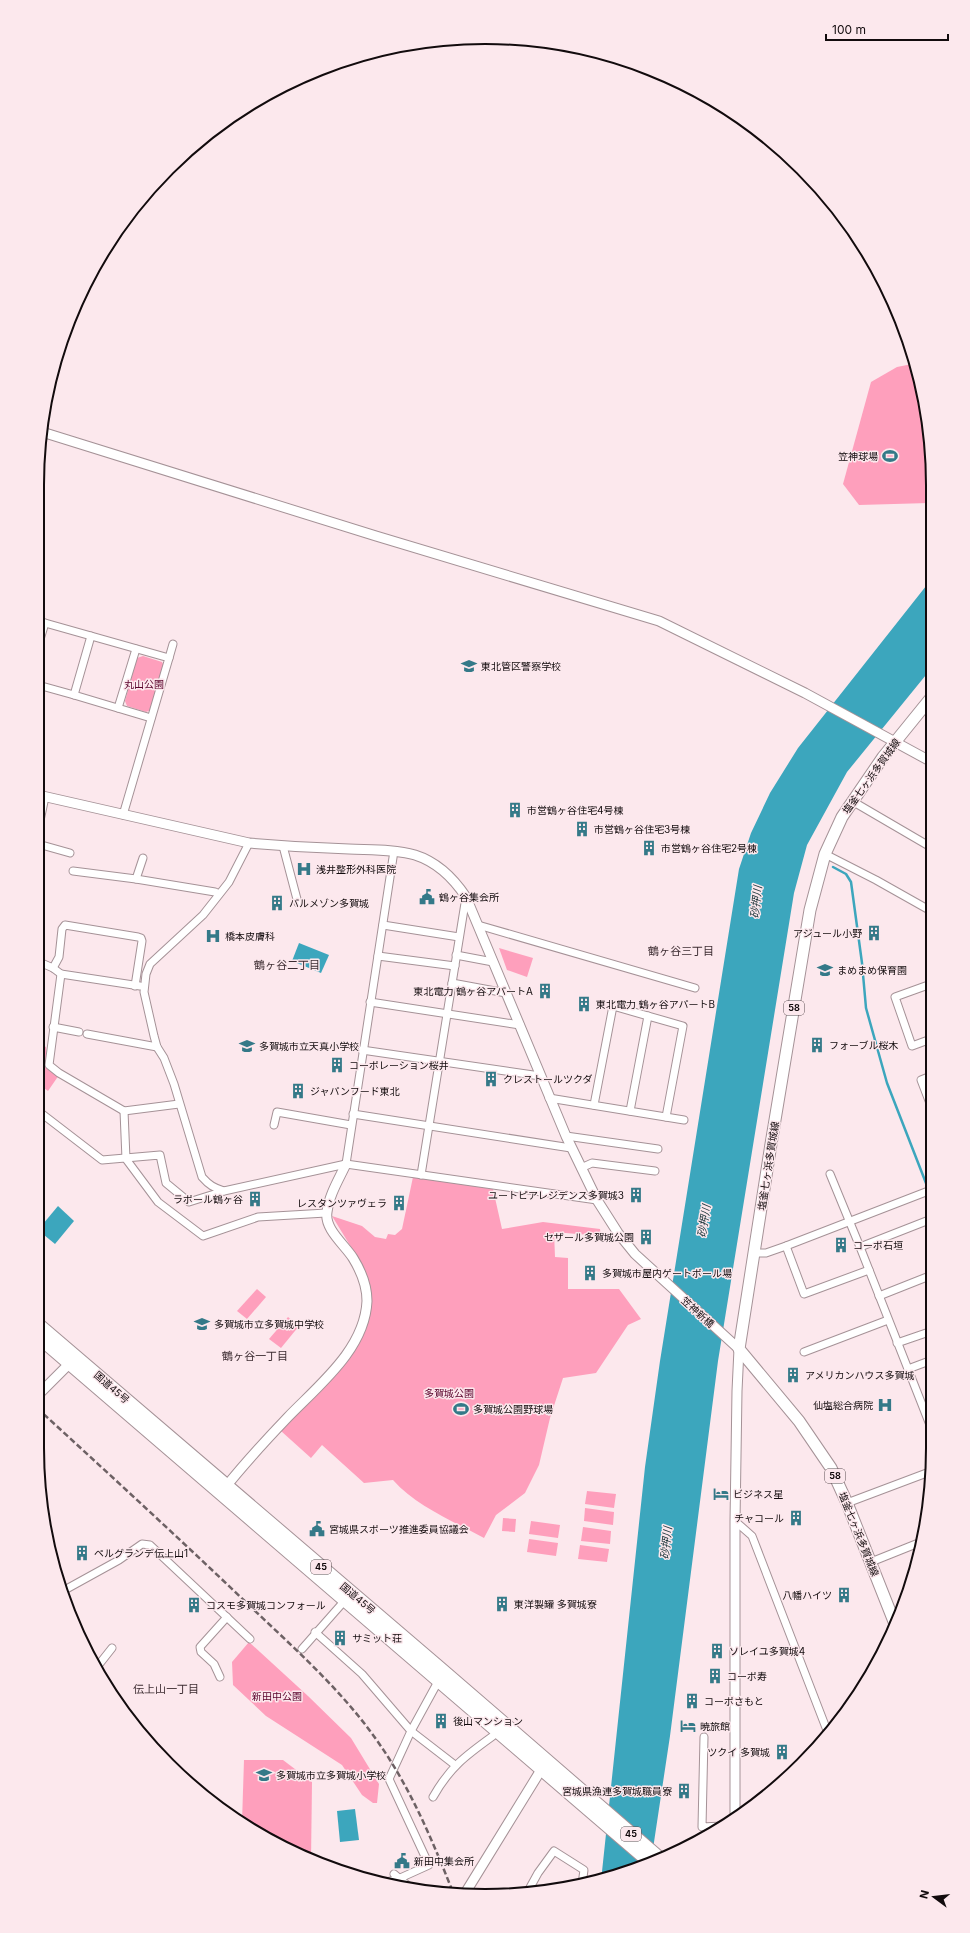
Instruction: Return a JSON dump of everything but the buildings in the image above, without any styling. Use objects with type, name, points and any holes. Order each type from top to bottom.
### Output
[{"type":"highway","name":"国道45号","points":[[44,1330],[72,1360],[442,1676],[543,1765],[652,1856]]},
{"type":"highway","name":"国道45号","points":[[44,1341],[72,1360]]},
{"type":"highway","name":"国道45号","points":[[442,1676],[497,1733],[543,1765]]},
{"type":"main road","name":"塩釜七ヶ浜多賀城線","points":[[892,1617],[847,1503],[831,1468],[812,1438],[777,1392],[739,1349],[772,1137],[810,910],[825,854],[842,817],[890,740],[926,704]]},
{"type":"street","points":[[47,434],[376,536],[659,621],[823,703],[926,759]]},
{"type":"street","points":[[44,623],[169,658]]},
{"type":"street","points":[[74,695],[91,636]]},
{"type":"street","points":[[123,815],[173,644]]},
{"type":"street","points":[[118,708],[136,649]]},
{"type":"street","points":[[44,686],[151,718]]},
{"type":"street","name":"笠神新橋","points":[[44,797],[249,843],[394,851],[416,856],[438,867],[456,883],[466,897],[549,1098],[571,1148],[597,1200],[624,1242],[739,1349]]},
{"type":"street","points":[[852,802],[926,844]]},
{"type":"street","points":[[224,1191],[213,1188],[202,1177],[164,1058],[157,1047],[144,987],[146,974],[150,964],[203,915],[229,882],[249,843]]},
{"type":"street","points":[[44,846],[70,853]]},
{"type":"street","points":[[283,846],[298,903]]},
{"type":"street","points":[[223,1490],[288,1417],[339,1364],[351,1348],[360,1330],[367,1302],[363,1277],[352,1257],[331,1230],[326,1212],[346,1164],[362,1050],[394,851]]},
{"type":"street","points":[[825,854],[876,880],[926,909]]},
{"type":"street","points":[[136,879],[143,858]]},
{"type":"street","points":[[73,871],[136,879],[215,892],[219,894]]},
{"type":"street","points":[[421,1175],[446,1013],[466,897]]},
{"type":"street","points":[[53,968],[59,956],[62,930],[65,925],[138,937],[141,938],[142,941],[135,986]]},
{"type":"street","points":[[383,925],[459,937]]},
{"type":"street","points":[[478,925],[695,988]]},
{"type":"street","points":[[456,955],[493,962]]},
{"type":"street","points":[[378,956],[454,966]]},
{"type":"street","points":[[44,964],[53,968],[60,974],[144,987]]},
{"type":"street","points":[[60,974],[49,1064],[59,1073],[124,1111],[179,1104]]},
{"type":"street","points":[[452,983],[506,992]]},
{"type":"street","points":[[926,986],[895,997],[912,1046],[926,1041]]},
{"type":"street","points":[[370,1002],[520,1025]]},
{"type":"street","points":[[594,1105],[613,1006],[683,1026],[666,1117]]},
{"type":"street","points":[[630,1111],[648,1016]]},
{"type":"street","points":[[53,1027],[79,1032]]},
{"type":"street","points":[[88,1034],[157,1047]]},
{"type":"street","points":[[362,1050],[540,1076]]},
{"type":"street","points":[[926,1078],[921,1080],[926,1093]]},
{"type":"street","points":[[549,1098],[684,1120]]},
{"type":"street","points":[[124,1111],[126,1159],[158,1202],[203,1236],[258,1217],[326,1212]]},
{"type":"street","points":[[274,1125],[277,1112],[351,1125]]},
{"type":"street","points":[[353,1114],[571,1148]]},
{"type":"street","points":[[44,1115],[102,1160],[160,1155],[166,1183],[189,1202],[224,1191],[346,1164],[597,1200]]},
{"type":"street","points":[[566,1136],[658,1149]]},
{"type":"street","points":[[581,1168],[592,1163],[655,1171]]},
{"type":"street","points":[[830,1174],[926,1415]]},
{"type":"street","points":[[755,1253],[766,1252],[786,1246],[926,1192]]},
{"type":"street","points":[[860,1247],[926,1221]]},
{"type":"street","points":[[786,1246],[804,1294],[869,1270]]},
{"type":"street","points":[[879,1296],[926,1277]]},
{"type":"street","points":[[804,1352],[888,1320]]},
{"type":"street","points":[[897,1343],[926,1333]]},
{"type":"street","points":[[735,1811],[735,1521],[739,1349]]},
{"type":"street","points":[[44,1389],[72,1360]]},
{"type":"street","points":[[908,1369],[926,1362]]},
{"type":"street","points":[[847,1503],[925,1474]]},
{"type":"street","points":[[735,1521],[752,1536],[826,1728]]},
{"type":"street","points":[[67,1589],[120,1560],[142,1544],[150,1545],[250,1639]]},
{"type":"street","points":[[871,1562],[915,1544]]},
{"type":"street","points":[[302,1649],[348,1596]]},
{"type":"street","points":[[220,1676],[214,1664],[200,1652],[200,1647],[227,1617]]},
{"type":"street","points":[[316,1632],[362,1674],[411,1730],[455,1765]]},
{"type":"street","points":[[100,1663],[112,1648]]},
{"type":"street","points":[[391,1879],[429,1865],[389,1780],[411,1730],[442,1676]]},
{"type":"street","points":[[433,1797],[441,1782],[455,1765],[497,1733]]},
{"type":"street","points":[[704,1737],[702,1827],[712,1827]]},
{"type":"street","points":[[468,1888],[543,1765]]},
{"type":"street","points":[[531,1886],[538,1873],[554,1851],[584,1870],[583,1878]]},
{"type":"street","points":[[396,1877],[402,1881]]},
{"type":"green space","name":"笠神球場","points":[[909,365],[918,399],[925,456],[926,503],[859,505],[843,484],[871,382],[897,367]]},
{"type":"green space","name":"丸山公園","points":[[143,656],[162,662],[164,666],[151,710],[146,712],[127,706],[125,701],[137,658]]},
{"type":"green space","points":[[499,948],[533,958],[527,977],[507,970]]},
{"type":"green space","points":[[44,1046],[46,1047],[48,1065],[59,1075],[48,1091],[44,1088]]},
{"type":"green space","name":"多賀城公園","points":[[413,1177],[493,1189],[502,1229],[543,1222],[600,1229],[601,1236],[554,1232],[555,1257],[568,1258],[568,1289],[619,1289],[641,1319],[628,1325],[596,1373],[563,1378],[550,1418],[539,1465],[525,1493],[496,1515],[484,1538],[413,1498],[393,1480],[364,1483],[322,1445],[311,1458],[281,1431],[330,1379],[368,1316],[371,1304],[369,1281],[362,1265],[332,1216],[362,1226],[375,1237],[386,1239],[388,1234],[395,1235],[402,1229]]},
{"type":"green space","points":[[257,1289],[266,1297],[247,1319],[237,1311]]},
{"type":"green space","points":[[288,1317],[299,1326],[281,1348],[269,1339]]},
{"type":"green space","points":[[587,1491],[616,1494],[614,1508],[585,1504]]},
{"type":"green space","points":[[585,1508],[614,1512],[613,1525],[584,1521]]},
{"type":"green space","points":[[503,1518],[516,1519],[515,1532],[502,1531]]},
{"type":"green space","points":[[531,1521],[560,1525],[558,1538],[529,1534]]},
{"type":"green space","points":[[583,1527],[611,1531],[610,1544],[581,1541]]},
{"type":"green space","points":[[529,1539],[558,1543],[556,1556],[527,1552]]},
{"type":"green space","points":[[580,1545],[609,1549],[607,1562],[578,1559]]},
{"type":"green space","name":"新田中公園","points":[[249,1642],[351,1738],[379,1784],[377,1803],[373,1803],[362,1795],[342,1765],[266,1716],[233,1685],[232,1662]]},
{"type":"green space","points":[[244,1760],[283,1760],[312,1782],[311,1853],[290,1844],[242,1816]]},
{"type":"water","name":"砂押川","points":[[926,586],[926,675],[847,772],[807,845],[794,893],[718,1361],[670,1736],[652,1856],[627,1866],[602,1873],[645,1467],[660,1361],[739,869],[751,833],[770,793],[798,748]]},
{"type":"water","points":[[299,943],[329,955],[321,973],[292,961]]},
{"type":"water","points":[[58,1206],[74,1221],[55,1244],[44,1235],[44,1223]]},
{"type":"water","points":[[355,1809],[359,1840],[340,1842],[337,1811]]},
{"type":"waterway","points":[[833,867],[846,874],[851,882],[862,963],[866,1008],[887,1083],[926,1183]]},
{"type":"railway","points":[[44,1414],[172,1532],[284,1638],[346,1701],[373,1735],[409,1792],[451,1887]]},
{"type":"place","name":"笠神球場","points":[[890,456]]},
{"type":"place","name":"東北管区警察学校","points":[[469,666]]},
{"type":"place","name":"市営鶴ヶ谷住宅4号棟","points":[[515,810]]},
{"type":"place","name":"市営鶴ヶ谷住宅3号棟","points":[[582,829]]},
{"type":"place","name":"市営鶴ヶ谷住宅2号棟","points":[[649,848]]},
{"type":"place","name":"浅井整形外科医院","points":[[304,869]]},
{"type":"place","name":"鶴ヶ谷集会所","points":[[427,897]]},
{"type":"place","name":"パルメゾン多賀城","points":[[277,903]]},
{"type":"place","name":"アジュール小野","points":[[874,933]]},
{"type":"place","name":"橋本皮膚科","points":[[213,936]]},
{"type":"place","name":"まめまめ保育園","points":[[825,970]]},
{"type":"place","name":"東北電力 鶴ヶ谷アパートA","points":[[545,991]]},
{"type":"place","name":"東北電力 鶴ヶ谷アパートB","points":[[584,1004]]},
{"type":"place","name":"フォーブル桜木","points":[[817,1045]]},
{"type":"place","name":"多賀城市立天真小学校","points":[[247,1046]]},
{"type":"place","name":"コーポレーション桜井","points":[[337,1065]]},
{"type":"place","name":"クレストールツクダ","points":[[491,1079]]},
{"type":"place","name":"ジャパンフード東北","points":[[298,1091]]},
{"type":"place","name":"ユートピアレジデンス多賀城3","points":[[636,1195]]},
{"type":"place","name":"ラポール鶴ヶ谷","points":[[255,1199]]},
{"type":"place","name":"レスタンツァヴェラ","points":[[399,1203]]},
{"type":"place","name":"セザール多賀城公園","points":[[646,1237]]},
{"type":"place","name":"コーポ石垣","points":[[841,1245]]},
{"type":"place","name":"多賀城市屋内ゲートボール場","points":[[590,1273]]},
{"type":"place","name":"多賀城市立多賀城中学校","points":[[202,1324]]},
{"type":"place","name":"アメリカンハウス多賀城","points":[[793,1375]]},
{"type":"place","name":"仙塩総合病院","points":[[885,1405]]},
{"type":"place","name":"多賀城公園野球場","points":[[461,1409]]},
{"type":"place","name":"ビジネス星","points":[[721,1494]]},
{"type":"place","name":"チャコール","points":[[796,1518]]},
{"type":"place","name":"宮城県スポーツ推進委員協議会","points":[[317,1529]]},
{"type":"place","name":"ペルグランデ伝上山1","points":[[82,1553]]},
{"type":"place","name":"八幡ハイツ","points":[[844,1595]]},
{"type":"place","name":"東洋製罐 多賀城寮","points":[[502,1604]]},
{"type":"place","name":"コスモ多賀城コンフォール","points":[[194,1605]]},
{"type":"place","name":"サミット荘","points":[[340,1638]]},
{"type":"place","name":"ソレイユ多賀城4","points":[[717,1651]]},
{"type":"place","name":"コーポ寿","points":[[715,1676]]},
{"type":"place","name":"コーポさもと","points":[[692,1701]]},
{"type":"place","name":"後山マンション","points":[[441,1721]]},
{"type":"place","name":"暁旅館","points":[[688,1726]]},
{"type":"place","name":"ツクイ 多賀城","points":[[782,1752]]},
{"type":"place","name":"多賀城市立多賀城小学校","points":[[264,1775]]},
{"type":"place","name":"宮城県漁連多賀城職員寮","points":[[684,1791]]},
{"type":"place","name":"新田中集会所","points":[[402,1861]]},
{"type":"district","name":"鶴ヶ谷三丁目","points":[[681,951]]},
{"type":"district","name":"鶴ヶ谷二丁目","points":[[287,965]]},
{"type":"district","name":"鶴ヶ谷一丁目","points":[[255,1356]]},
{"type":"district","name":"伝上山一丁目","points":[[166,1689]]}]
